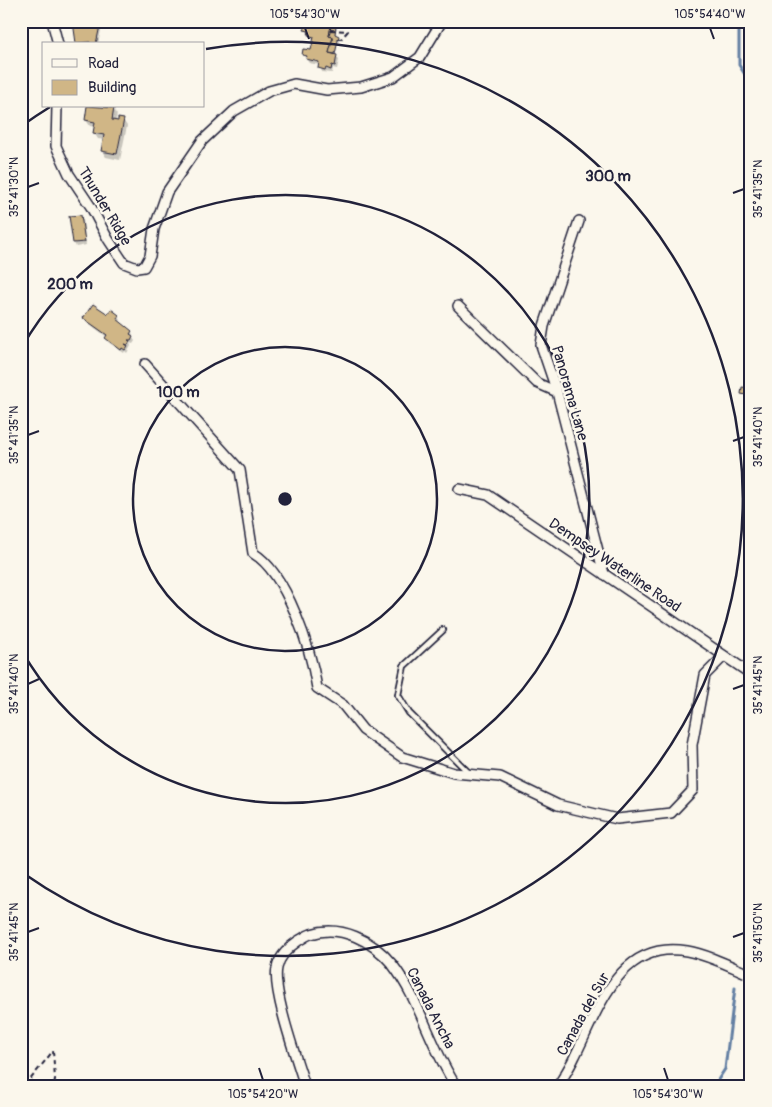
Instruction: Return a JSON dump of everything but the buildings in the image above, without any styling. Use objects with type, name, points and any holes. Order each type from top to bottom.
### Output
[{"type":"street","points":[[52,21],[57,42]]},
{"type":"street","name":"Thunder Ridge","points":[[57,108],[56,146],[69,174],[91,206],[108,239],[124,263],[137,268],[144,267],[150,256],[154,229],[167,192],[202,141],[234,112],[269,91],[294,84],[327,90],[360,87],[393,77],[420,57],[442,21]]},
{"type":"street","name":"Panorama Lane","points":[[579,221],[544,326],[542,345],[557,392],[604,574]]},
{"type":"street","points":[[458,306],[537,383],[557,392]]},
{"type":"street","points":[[145,364],[240,470],[253,553],[261,558],[287,594],[312,660],[317,688],[343,705],[363,730],[402,757],[454,773],[500,777],[558,805],[617,819],[671,813],[693,790],[692,745],[705,675],[724,656]]},
{"type":"street","name":"Dempsey Waterline Road","points":[[459,489],[488,495],[751,674]]},
{"type":"street","name":"Canada Ancha","points":[[305,1086],[278,990],[277,967],[289,947],[310,934],[332,931],[354,935],[372,944],[392,964],[409,993],[456,1086]]},
{"type":"street","name":"Canada del Sur","points":[[558,1086],[608,992],[624,970],[639,958],[650,952],[662,949],[688,951],[706,956],[751,975]]},
{"type":"lane","points":[[443,630],[404,666],[398,695],[409,713],[471,774]]},
{"type":"path","points":[[329,22],[336,23],[338,21]]},
{"type":"path","points":[[330,30],[348,31],[341,39],[333,39]]},
{"type":"path","points":[[25,1086],[53,1050],[54,1086]]},
{"type":"waterway","points":[[739,21],[739,65],[751,84]]},
{"type":"waterway","points":[[746,957],[751,942]]},
{"type":"waterway","points":[[714,1086],[725,1069],[735,988]]}]
